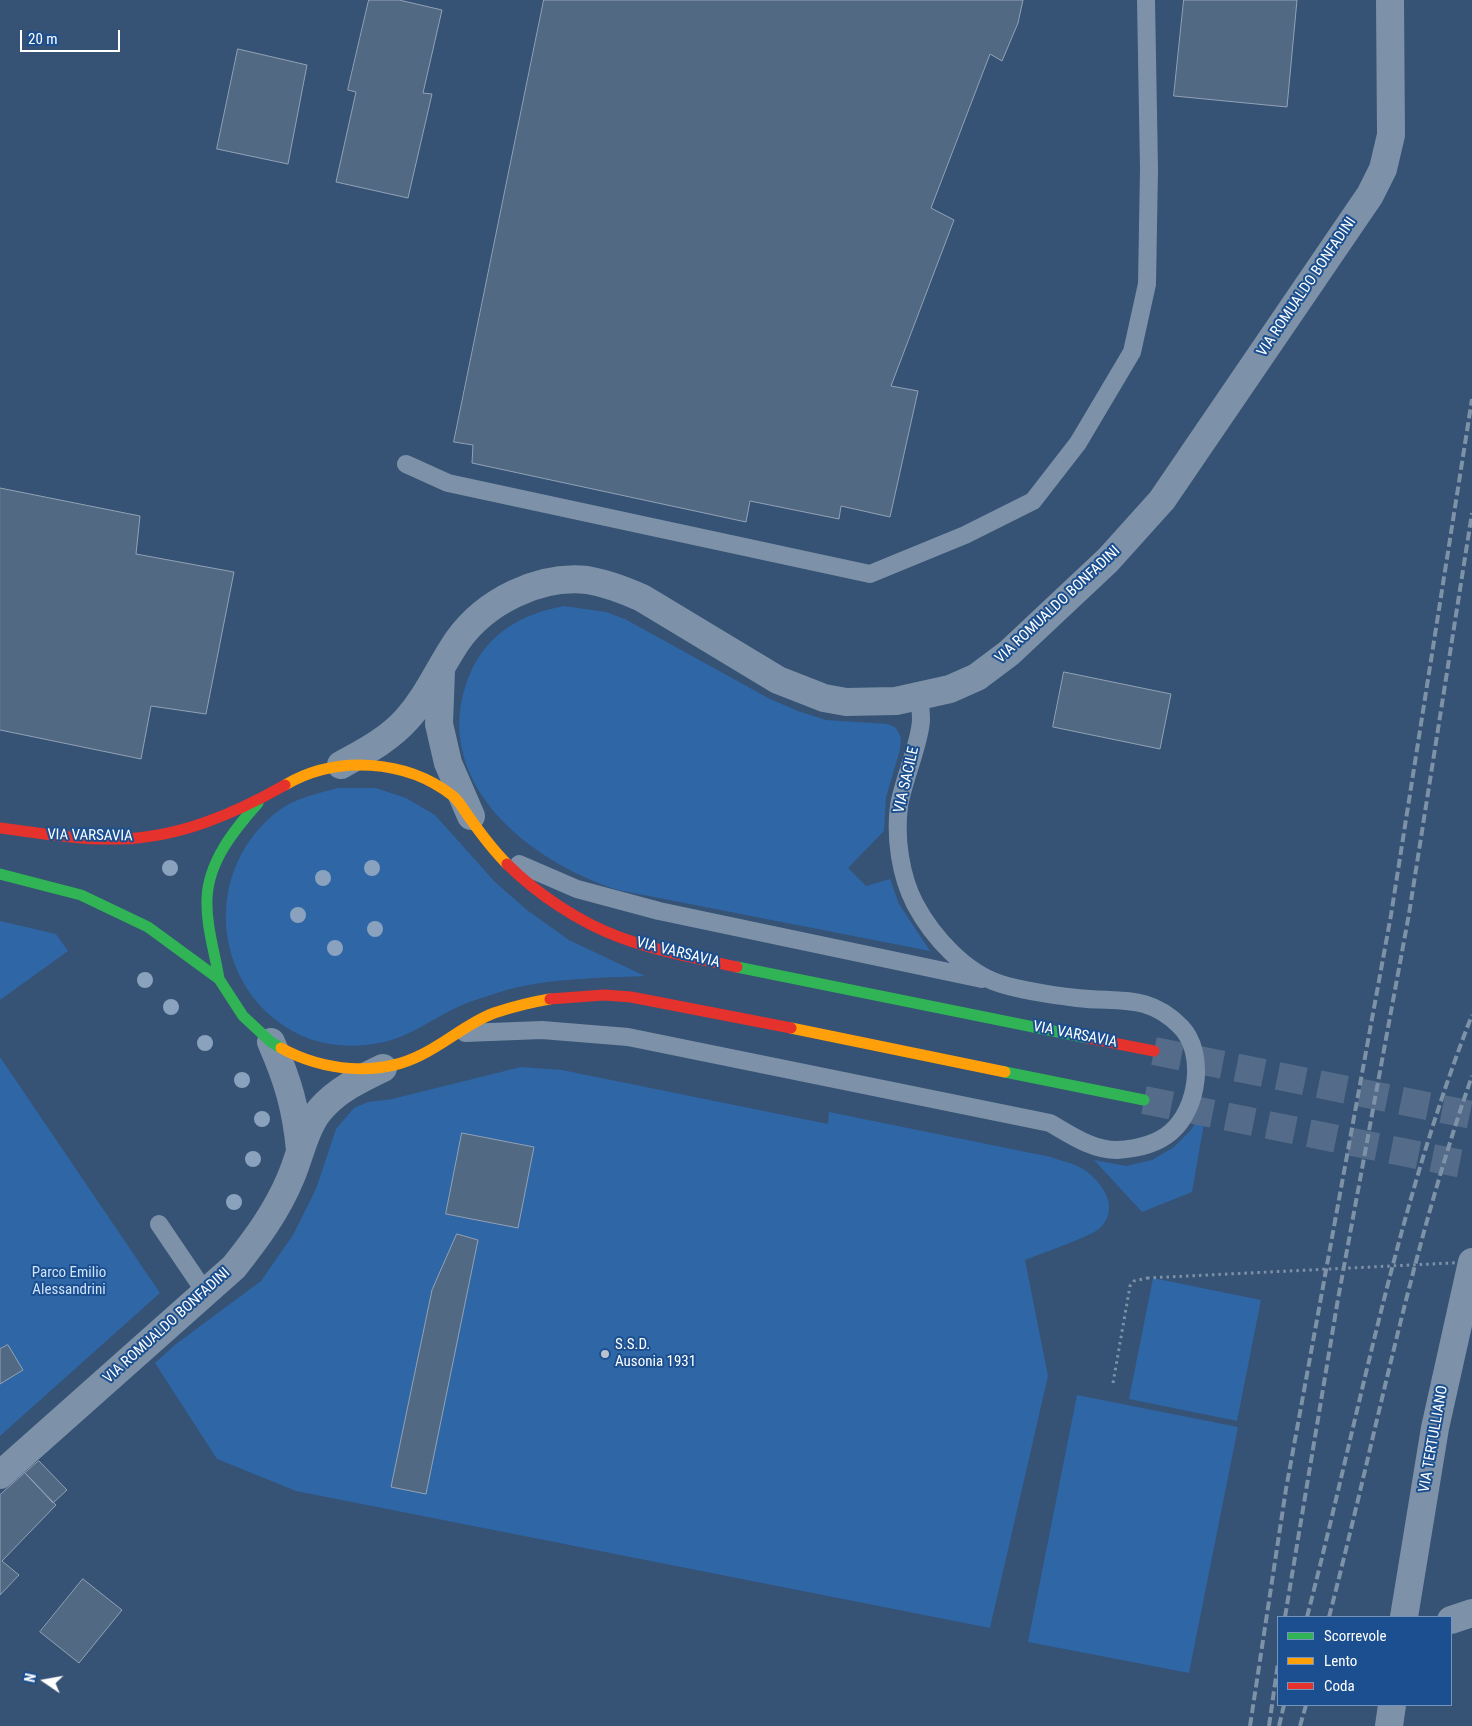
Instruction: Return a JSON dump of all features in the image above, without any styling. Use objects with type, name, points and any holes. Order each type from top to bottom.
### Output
[{"type":"street","name":"VIA ROMUALDO BONFADINI","points":[[340,765],[376,746],[407,720],[441,670],[458,640],[472,622],[491,606],[515,593],[540,584],[567,580],[587,580],[624,590],[642,598],[778,680],[799,690],[824,698],[846,702],[896,701],[950,689],[977,677],[1001,659],[1134,534],[1162,500],[1370,195],[1383,169],[1392,135],[1390,0]]},
{"type":"street","name":"VIA ROMUALDO BONFADINI","points":[[441,670],[439,724],[448,763],[474,824]]},
{"type":"street","name":"VIA VARSAVIA","points":[[0,828],[78,838],[120,839],[160,835],[201,825],[264,796],[300,776],[340,765],[385,766],[420,776],[454,797],[494,851],[518,875],[567,911],[592,925],[644,946],[698,959],[1154,1051]]},
{"type":"street","name":"VIA VARSAVIA","points":[[219,979],[208,899],[214,870],[235,828],[264,796]]},
{"type":"street","name":"VIA VARSAVIA","points":[[0,874],[81,895],[148,927],[219,979],[243,1016],[271,1042],[298,1057],[340,1068],[383,1068],[420,1056],[494,1013],[521,1004],[574,996],[631,997],[1144,1100]]},
{"type":"street","points":[[271,1042],[286,1077],[296,1112],[300,1150]]},
{"type":"street","points":[[300,1150],[319,1111],[344,1088],[383,1068]]},
{"type":"street","name":"VIA ROMUALDO BONFADINI","points":[[0,1475],[234,1267],[264,1229],[292,1176],[300,1150]]},
{"type":"street","name":"VIA TERTULLIANO","points":[[1404,1616],[1435,1428],[1472,1262]]},
{"type":"street","points":[[1452,1620],[1472,1613]]},
{"type":"street","points":[[1390,1726],[1392,1706]]},
{"type":"lane","points":[[406,464],[448,483],[870,574],[965,534],[1033,501],[1078,443],[1132,352],[1147,284],[1146,0]]},
{"type":"lane","name":"VIA SACILE","points":[[919,697],[921,721],[899,805],[897,837],[904,874],[915,903],[933,932],[956,956],[977,972],[1000,984],[1077,998]]},
{"type":"lane","points":[[494,851],[550,878],[616,900],[658,911],[1000,984]]},
{"type":"lane","name":"VIA VARSAVIA","points":[[457,1034],[542,1030],[628,1037],[1050,1123],[1090,1146],[1116,1150],[1147,1146],[1172,1132],[1186,1111],[1196,1086],[1196,1058],[1183,1029],[1164,1011],[1140,1002],[1077,998]]},
{"type":"lane","points":[[159,1224],[205,1292]]},
{"type":"path","points":[[1113,1383],[1130,1286],[1134,1281],[1147,1278],[1472,1262]]},
{"type":"green space","points":[[564,606],[606,612],[625,619],[770,699],[798,711],[826,720],[888,724],[896,728],[901,737],[900,750],[886,797],[884,831],[848,868],[866,886],[890,879],[899,904],[930,951],[618,890],[584,877],[551,860],[521,838],[494,812],[474,782],[462,750],[460,714],[469,676],[485,648],[507,628],[533,614]]},
{"type":"green space","points":[[338,788],[376,788],[406,798],[435,815],[495,882],[527,910],[569,940],[645,976],[560,981],[510,989],[467,1003],[407,1034],[381,1043],[354,1046],[339,1045],[312,1040],[300,1035],[271,1016],[249,992],[234,963],[227,932],[227,901],[234,870],[250,841],[273,815],[296,801]]},
{"type":"green space","points":[[0,921],[56,934],[68,951],[0,1000]]},
{"type":"green space","name":"Parco Emilio Alessandrini","points":[[0,1057],[160,1293],[0,1436]]},
{"type":"green space","name":"S.S.D. Ausonia 1931","points":[[521,1067],[562,1070],[828,1124],[829,1112],[1051,1157],[1079,1167],[1090,1174],[1103,1188],[1107,1196],[1109,1213],[1099,1229],[1075,1241],[1025,1260],[1048,1376],[990,1628],[296,1491],[217,1459],[155,1363],[176,1344],[261,1281],[293,1235],[316,1189],[336,1129],[354,1108],[368,1102],[392,1099]]},
{"type":"green space","points":[[1208,1101],[1192,1192],[1142,1212],[1094,1160],[1126,1166],[1152,1160],[1174,1147],[1191,1130]]},
{"type":"green space","points":[[1153,1278],[1261,1300],[1237,1421],[1129,1399]]},
{"type":"green space","points":[[1077,1395],[1238,1427],[1189,1673],[1028,1642]]},
{"type":"building","points":[[369,0],[399,0],[442,10],[423,93],[432,94],[408,198],[336,182],[356,92],[348,90]]},
{"type":"building","points":[[544,0],[1023,0],[1018,23],[1002,61],[990,54],[931,208],[954,220],[891,386],[918,391],[890,517],[841,506],[839,519],[750,501],[746,522],[472,463],[473,445],[454,442]]},
{"type":"building","points":[[1184,0],[1297,0],[1287,107],[1174,96]]},
{"type":"building","points":[[238,49],[307,65],[288,164],[217,149]]},
{"type":"building","points":[[0,488],[140,516],[136,554],[234,572],[206,714],[151,706],[141,759],[0,730]]},
{"type":"building","points":[[1064,672],[1171,694],[1160,749],[1053,727]]},
{"type":"building","points":[[462,1133],[534,1147],[518,1228],[446,1214]]},
{"type":"building","points":[[457,1234],[478,1240],[426,1494],[391,1487],[432,1290]]},
{"type":"building","points":[[8,1345],[23,1370],[0,1384],[0,1349]]},
{"type":"building","points":[[39,1461],[67,1490],[53,1503],[25,1473]]},
{"type":"building","points":[[25,1473],[56,1505],[2,1561],[19,1575],[0,1595],[0,1495]]},
{"type":"building","points":[[83,1579],[122,1610],[79,1663],[40,1632]]},
{"type":"tunnel","points":[[1154,1051],[1472,1115]]},
{"type":"tunnel","points":[[1144,1100],[1472,1166]]},
{"type":"railway","points":[[1250,1726],[1286,1489],[1391,915],[1472,399]]},
{"type":"railway","points":[[1285,1616],[1338,1299],[1409,914],[1472,513]]},
{"type":"railway","points":[[1307,1616],[1380,1313],[1400,1238],[1445,1088],[1472,1015]]},
{"type":"railway","points":[[1329,1616],[1412,1277],[1430,1210],[1472,1076]]},
{"type":"railway","points":[[1269,1726],[1277,1670]]},
{"type":"railway","points":[[1279,1726],[1284,1706]]},
{"type":"railway","points":[[1300,1726],[1306,1706]]},
{"type":"traffic: fast","points":[[219,979],[208,919],[208,885],[217,859],[224,847],[258,803]]},
{"type":"traffic: fast","points":[[0,874],[81,895],[148,927],[219,979],[243,1016],[271,1042],[281,1048]]},
{"type":"traffic: fast","points":[[737,967],[1088,1038]]},
{"type":"traffic: fast","points":[[1005,1072],[1144,1100]]},
{"type":"traffic: slow","points":[[285,785],[305,775],[326,769],[348,766],[371,765],[393,768],[414,774],[453,796],[487,842],[507,864]]},
{"type":"traffic: slow","points":[[281,1048],[297,1056],[332,1066],[369,1069],[387,1066],[421,1055],[494,1013],[550,999]]},
{"type":"traffic: slow","points":[[791,1028],[1005,1072]]},
{"type":"traffic: jam","points":[[0,828],[59,836],[119,839],[141,838],[184,829],[226,815],[285,785]]},
{"type":"traffic: jam","points":[[507,864],[559,906],[604,931],[663,951],[737,967]]},
{"type":"traffic: jam","points":[[550,999],[604,995],[631,997],[791,1028]]},
{"type":"traffic: jam","points":[[1088,1038],[1154,1051]]},
{"type":"place","name":"S.S.D. Ausonia 1931","points":[[605,1354]]}]
